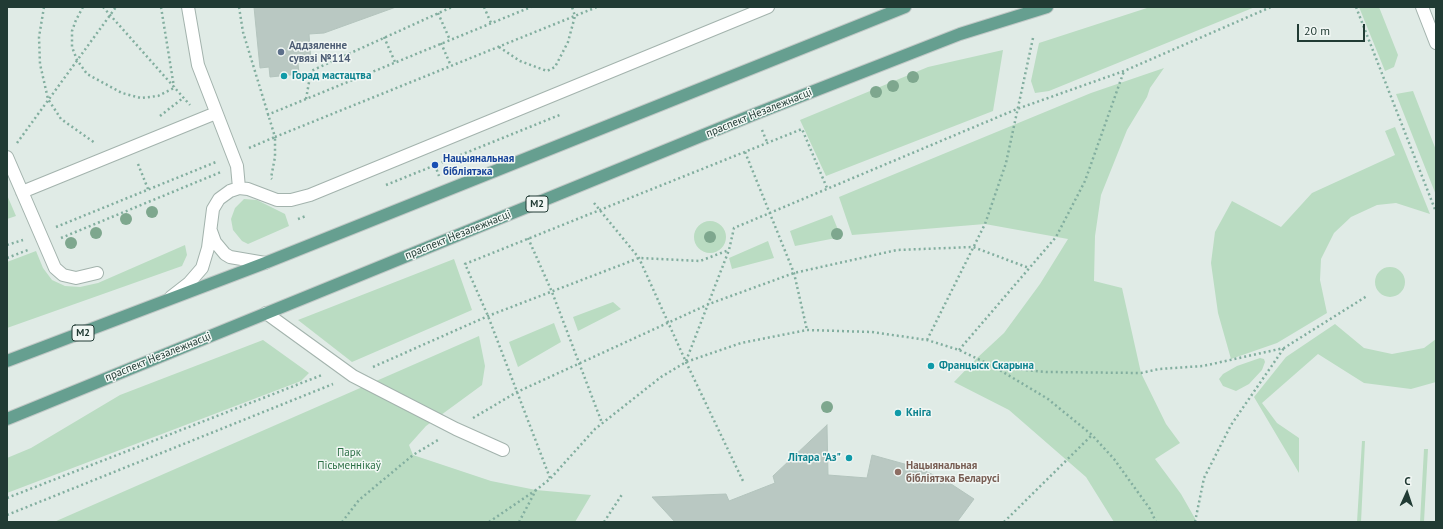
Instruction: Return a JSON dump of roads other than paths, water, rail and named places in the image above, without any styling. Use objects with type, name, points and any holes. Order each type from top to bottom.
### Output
[{"type":"main road","name":"М2","points":[[7,361],[265,263],[905,7]]},
{"type":"main road","name":"праспект Незалежнасці","points":[[7,419],[755,114],[953,36],[1047,7]]},
{"type":"street","points":[[188,7],[198,65],[233,155],[239,175],[239,188]]},
{"type":"street","points":[[159,304],[180,291],[202,268],[208,248],[211,215],[215,204],[223,196],[239,188],[252,190],[277,200],[307,197],[768,7]]},
{"type":"street","points":[[1422,7],[1436,43]]},
{"type":"street","points":[[22,192],[216,113]]},
{"type":"street","points":[[7,157],[52,264],[63,275],[80,278],[96,273]]},
{"type":"street","points":[[211,215],[210,227],[212,237],[225,254],[242,261],[265,263]]},
{"type":"street","points":[[266,313],[352,376],[456,429],[503,450]]},
{"type":"place","name":"Аддзяленне сувязі №114","points":[[281,52]]},
{"type":"place","name":"Горад мастацтва","points":[[284,76]]},
{"type":"place","name":"Нацыянальная бібліятэка","points":[[435,165]]},
{"type":"place","name":"Францыск Скарына","points":[[931,366]]},
{"type":"place","name":"Кніга","points":[[898,413]]},
{"type":"place","name":"Літара \"Аз\"","points":[[849,458]]},
{"type":"place","name":"Нацыянальная бібліятэка Беларусі","points":[[898,472]]},
{"type":"park label","name":"Парк Пісьменнікаў","points":[[349,459]]}]
